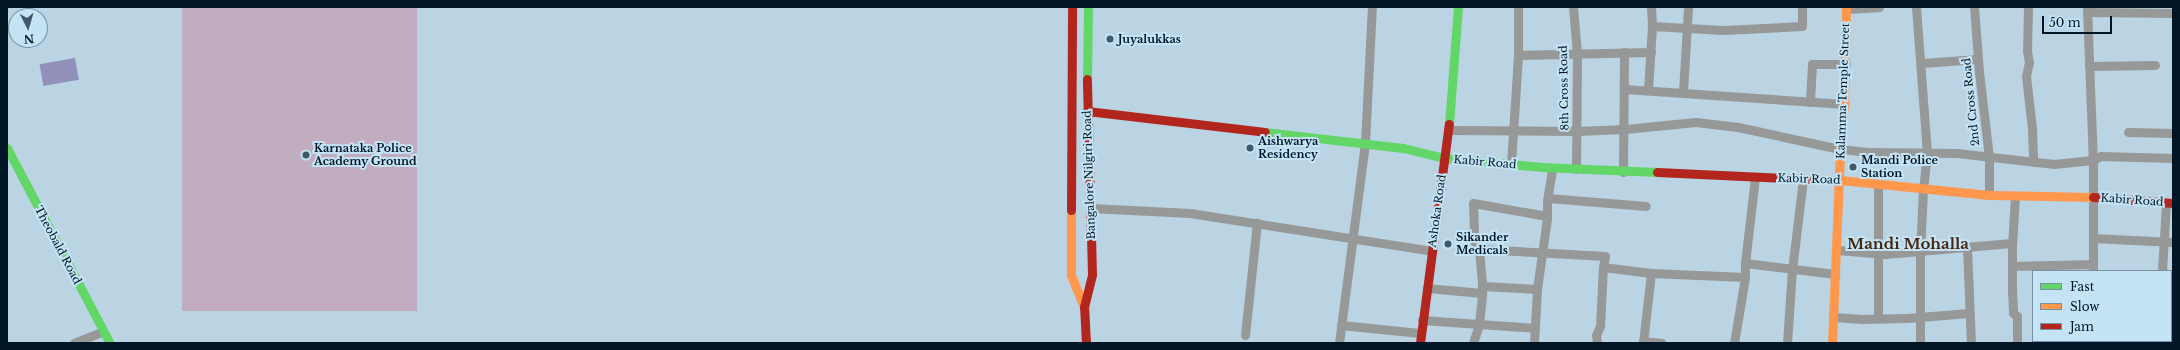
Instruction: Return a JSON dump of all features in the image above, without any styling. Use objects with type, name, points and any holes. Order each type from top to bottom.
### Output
[{"type":"street","points":[[1072,7],[1072,275],[1084,308]]},
{"type":"street","name":"Bangalore Nilgiri Road","points":[[1086,343],[1084,308],[1092,274],[1087,111],[1088,7]]},
{"type":"street","points":[[1339,343],[1354,238],[1365,143],[1372,7]]},
{"type":"street","name":"Ashoka Road","points":[[1420,343],[1420,333],[1449,130],[1458,7]]},
{"type":"street","points":[[1511,164],[1518,55],[1518,7]]},
{"type":"street","name":"8th Cross Road","points":[[1573,7],[1577,54],[1576,169]]},
{"type":"street","points":[[1648,90],[1652,26],[1651,7]]},
{"type":"street","points":[[1683,92],[1688,7]]},
{"type":"street","points":[[1652,26],[1723,30],[1802,26],[1802,7]]},
{"type":"street","points":[[1846,8],[1880,7]]},
{"type":"street","points":[[1916,7],[1922,63],[1927,152],[1923,188],[1920,252],[1920,343]]},
{"type":"street","name":"2nd Cross Road","points":[[1974,7],[1988,157],[1989,195]]},
{"type":"street","points":[[2028,7],[2027,51],[2029,62],[2026,76],[2032,128],[2033,162]]},
{"type":"street","name":"Kalamma Temple Street","points":[[1832,343],[1840,180],[1840,149],[1846,64],[1846,8]]},
{"type":"street","points":[[2012,266],[2093,268],[2093,160],[2088,10],[2131,10],[2173,13]]},
{"type":"street","points":[[1623,172],[1625,129],[1624,52]]},
{"type":"street","points":[[1518,55],[1651,52]]},
{"type":"street","points":[[1922,63],[1978,59]]},
{"type":"street","points":[[1810,102],[1812,64],[1846,64]]},
{"type":"street","points":[[2089,66],[2155,65]]},
{"type":"street","points":[[1624,89],[1844,104]]},
{"type":"street","name":"Kabir Road","points":[[1087,111],[1403,148],[1444,158],[1552,168],[1840,180],[1989,195],[2092,197],[2170,203]]},
{"type":"street","points":[[1449,130],[1577,131],[1625,129],[1696,122],[1738,127],[1840,149],[1870,152],[1927,152],[2054,164],[2093,160],[2100,156],[2173,158]]},
{"type":"street","points":[[2128,132],[2173,133]]},
{"type":"street","name":"Theobald Road","points":[[7,148],[110,343]]},
{"type":"street","points":[[1534,343],[1537,290],[1552,168]]},
{"type":"street","points":[[1734,343],[1745,277],[1745,263],[1755,177]]},
{"type":"street","points":[[1787,343],[1792,270],[1804,179]]},
{"type":"street","points":[[1878,184],[1878,318]]},
{"type":"street","points":[[2015,196],[2012,266],[2013,313],[2017,316],[2018,343]]},
{"type":"street","points":[[1548,198],[1646,206]]},
{"type":"street","points":[[1474,343],[1479,324],[1482,290],[1480,249],[1474,241],[1473,203],[1547,216]]},
{"type":"street","points":[[2162,270],[2163,243],[2170,203]]},
{"type":"street","points":[[1091,208],[1190,213],[1432,251]]},
{"type":"street","points":[[1245,334],[1257,223]]},
{"type":"street","points":[[2093,238],[2163,243],[2173,242]]},
{"type":"street","points":[[1836,250],[1878,253],[1920,252],[2012,243]]},
{"type":"street","points":[[1967,248],[1971,343]]},
{"type":"street","points":[[1480,249],[1605,256],[1603,267],[1600,326],[1596,335],[1596,343]]},
{"type":"street","points":[[1745,263],[1792,270],[1835,274]]},
{"type":"street","points":[[1603,267],[1651,273],[1745,277]]},
{"type":"street","points":[[1651,273],[1643,342],[1662,343]]},
{"type":"street","points":[[1427,288],[1537,290]]},
{"type":"street","points":[[1834,317],[1878,318],[1969,313]]},
{"type":"street","points":[[1422,320],[1535,328]]},
{"type":"street","points":[[1341,325],[1420,333]]},
{"type":"street","points":[[74,343],[103,331]]},
{"type":"shaded area","name":"Karnataka Police Academy Ground","points":[[182,7],[417,7],[417,311],[182,311]]},
{"type":"water","points":[[75,58],[79,80],[43,86],[40,64]]},
{"type":"traffic: fast","points":[[1087,79],[1088,7]]},
{"type":"traffic: fast","points":[[1449,124],[1458,7]]},
{"type":"traffic: fast","points":[[1265,132],[1403,148],[1444,158],[1542,167],[1657,172]]},
{"type":"traffic: fast","points":[[7,148],[110,343]]},
{"type":"traffic: slow","points":[[1832,343],[1840,149],[1844,104],[1846,7]]},
{"type":"traffic: slow","points":[[1807,179],[1840,180],[1989,195],[2093,197]]},
{"type":"traffic: slow","points":[[1071,210],[1071,275],[1084,307]]},
{"type":"traffic: jam","points":[[1071,210],[1072,7]]},
{"type":"traffic: jam","points":[[1086,343],[1084,307],[1092,274],[1087,79]]},
{"type":"traffic: jam","points":[[1087,111],[1265,132]]},
{"type":"traffic: jam","points":[[1420,343],[1449,124]]},
{"type":"traffic: jam","points":[[1657,172],[1807,179]]},
{"type":"traffic: jam","points":[[2093,197],[2173,203]]},
{"type":"place","name":"Juyalukkas","points":[[1110,39]]},
{"type":"place","name":"Aishwarya Residency","points":[[1250,148]]},
{"type":"place","name":"Karnataka Police Academy Ground","points":[[306,155]]},
{"type":"place","name":"Mandi Police Station","points":[[1853,167]]},
{"type":"place","name":"Sikander Medicals","points":[[1448,244]]},
{"type":"district","name":"Mandi Mohalla","points":[[1908,244]]}]
